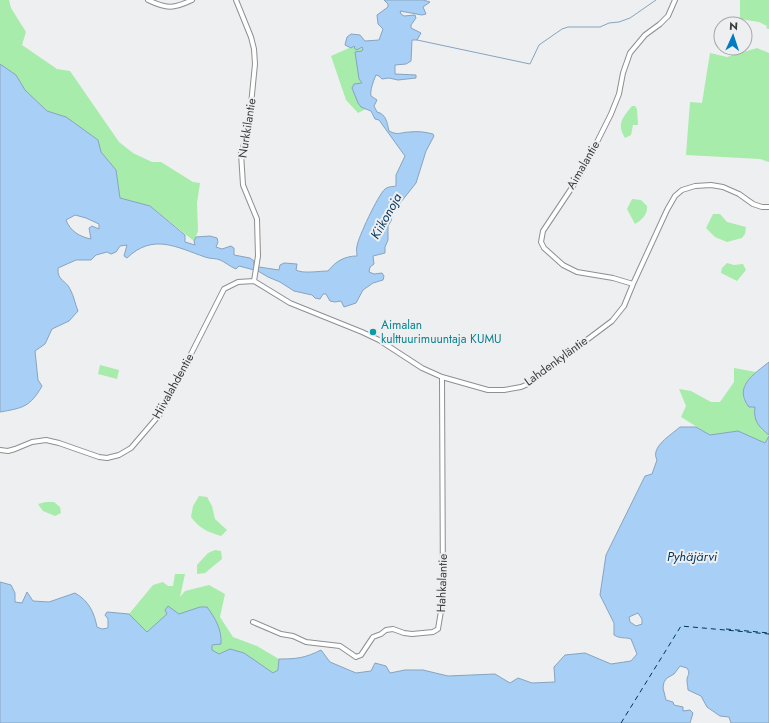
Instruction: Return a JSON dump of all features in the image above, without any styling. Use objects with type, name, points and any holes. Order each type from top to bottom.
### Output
[{"type":"street","points":[[148,0],[166,7],[179,6],[192,0]]},
{"type":"street","name":"Nurkkilantie","points":[[236,0],[251,37],[254,49],[255,64],[249,125],[241,153],[243,185],[257,219],[258,234],[254,281]]},
{"type":"street","name":"Aimalantie","points":[[633,284],[613,278],[577,272],[563,265],[544,248],[541,242],[543,231],[581,174],[611,114],[619,94],[623,72],[630,53],[645,35],[668,16],[675,0]]},
{"type":"street","name":"Lahdenkyläntie","points":[[254,281],[290,303],[379,340],[422,368],[442,377],[488,390],[504,390],[521,387],[528,384],[612,321],[624,306],[667,210],[675,196],[682,190],[695,186],[711,185],[724,187],[739,194],[752,204],[762,207],[769,207]]},
{"type":"street","name":"Hiivalahdentie","points":[[0,450],[8,451],[32,442],[46,440],[99,457],[107,458],[119,455],[132,448],[161,413],[224,290],[238,282],[254,281]]},
{"type":"street","name":"Hahkalantie","points":[[253,622],[281,634],[293,636],[306,642],[340,646],[356,657],[361,655],[373,637],[386,630],[393,629],[412,634],[433,632],[438,629],[443,599],[442,377]]},
{"type":"green space","points":[[0,0],[9,0],[11,8],[26,32],[22,45],[57,69],[70,71],[119,142],[133,153],[152,162],[161,162],[193,182],[200,183],[197,203],[198,231],[194,241],[150,206],[120,198],[116,170],[101,152],[98,140],[66,117],[47,111],[25,90],[16,75],[0,64]]},
{"type":"green space","points":[[740,0],[769,0],[769,29],[766,28],[767,26],[759,22],[753,21],[753,16],[740,16]]},
{"type":"green space","points":[[354,45],[362,47],[363,49],[363,84],[360,84],[361,107],[366,109],[358,113],[346,100],[331,56],[351,48]]},
{"type":"green space","points":[[757,48],[769,53],[769,162],[760,159],[686,155],[690,102],[702,103],[710,53],[713,54],[713,56],[727,57],[753,56],[753,49]]},
{"type":"green space","points":[[632,106],[635,106],[637,109],[638,125],[633,125],[631,135],[625,138],[622,133],[621,125],[623,117]]},
{"type":"green space","points":[[632,199],[641,200],[647,206],[647,212],[640,221],[635,224],[627,209]]},
{"type":"green space","points":[[713,214],[720,214],[727,222],[746,227],[745,234],[742,238],[727,242],[715,237],[706,228]]},
{"type":"green space","points":[[727,263],[734,265],[743,264],[746,270],[737,281],[721,273],[722,268]]},
{"type":"green space","points":[[100,365],[119,370],[117,379],[98,374]]},
{"type":"green space","points":[[734,368],[756,372],[746,384],[743,395],[744,400],[755,407],[761,429],[769,435],[765,443],[738,431],[710,435],[681,417],[686,406],[679,389],[691,391],[711,402],[720,402],[734,382]]},
{"type":"green space","points":[[199,496],[207,497],[212,506],[215,519],[227,530],[221,536],[204,530],[191,517],[193,506]]},
{"type":"green space","points":[[54,502],[60,507],[61,513],[55,516],[43,511],[38,504]]},
{"type":"green space","points":[[215,550],[221,551],[222,559],[205,573],[197,574],[197,565],[208,553]]},
{"type":"green space","points":[[175,574],[185,574],[180,597],[185,591],[209,585],[225,594],[220,617],[233,637],[257,646],[279,659],[278,670],[273,673],[243,653],[230,649],[219,654],[212,650],[212,645],[200,607],[179,614],[167,614],[147,632],[129,614],[153,585],[163,582],[168,586],[173,586]]},
{"type":"water","name":"Kiikonoja","points":[[384,0],[423,0],[430,2],[423,7],[426,14],[422,15],[400,11],[404,16],[415,15],[416,18],[411,25],[411,28],[421,33],[417,40],[412,40],[411,61],[406,64],[395,65],[395,74],[416,75],[416,78],[398,80],[389,78],[382,79],[376,75],[371,91],[371,96],[377,100],[374,106],[377,112],[384,117],[387,122],[389,131],[397,134],[422,132],[433,134],[434,136],[426,151],[416,183],[393,212],[388,226],[388,240],[385,247],[385,253],[373,256],[374,264],[370,267],[369,272],[374,274],[382,273],[384,276],[383,280],[373,283],[363,290],[356,303],[344,307],[341,301],[330,301],[326,294],[323,294],[320,299],[315,298],[312,295],[294,291],[258,271],[239,266],[236,269],[218,259],[207,258],[165,244],[146,246],[137,250],[127,258],[124,256],[127,245],[120,246],[116,252],[111,254],[107,252],[96,255],[91,260],[76,260],[58,268],[58,272],[60,278],[73,294],[78,311],[69,321],[52,329],[45,344],[35,351],[38,380],[42,386],[30,402],[20,408],[0,412],[0,64],[16,75],[25,90],[47,111],[66,117],[98,140],[101,152],[116,170],[120,198],[150,206],[185,235],[185,242],[195,245],[194,241],[196,237],[210,236],[217,238],[218,242],[216,247],[222,249],[231,246],[234,248],[234,255],[250,258],[254,261],[254,265],[259,267],[279,270],[280,265],[284,263],[297,264],[296,270],[299,271],[328,271],[334,264],[341,260],[357,256],[358,242],[369,217],[385,189],[396,186],[396,175],[405,156],[379,120],[375,119],[371,111],[361,107],[358,103],[352,88],[354,84],[362,83],[359,79],[355,52],[362,51],[363,49],[362,47],[357,50],[354,46],[351,48],[345,45],[347,37],[351,34],[360,35],[365,41],[379,40],[383,29],[378,24],[377,15],[388,7],[388,4]],"holes":[[[75,215],[99,224],[99,229],[92,226],[89,228],[91,239],[76,233],[66,220]]]},
{"type":"water","points":[[769,362],[769,435],[762,429],[756,420],[755,407],[749,407],[743,393],[744,387],[752,376]]},
{"type":"water","name":"Pyhäjärvi","points":[[680,427],[696,427],[710,435],[738,431],[765,443],[769,436],[769,723],[731,723],[729,717],[720,716],[707,707],[701,696],[688,690],[688,670],[687,668],[680,666],[674,674],[667,678],[664,682],[663,688],[666,700],[673,702],[674,705],[683,707],[683,711],[690,710],[693,713],[690,723],[0,723],[0,582],[11,585],[15,593],[15,602],[22,603],[27,592],[33,601],[49,602],[75,593],[80,596],[90,607],[97,627],[102,629],[108,628],[108,619],[105,615],[107,612],[129,614],[147,632],[167,614],[165,610],[168,606],[179,614],[200,607],[207,607],[217,624],[221,639],[221,644],[212,645],[212,650],[219,654],[230,649],[244,653],[273,673],[278,670],[279,659],[301,658],[321,650],[330,662],[356,673],[371,671],[375,663],[386,666],[390,673],[405,670],[423,670],[448,676],[495,674],[510,683],[518,678],[532,683],[555,682],[554,667],[565,655],[585,653],[611,664],[631,661],[637,654],[631,639],[614,635],[614,623],[600,595],[606,555],[645,476],[652,474],[657,460],[656,450],[662,442]],"holes":[[[638,613],[642,619],[642,624],[636,626],[630,622],[629,617]]]},
{"type":"waterway","points":[[417,40],[530,64],[539,45],[562,29],[568,27],[600,27],[609,23],[619,22],[630,18],[656,0]]},
{"type":"ferry route","points":[[621,723],[681,626],[769,634]]},
{"type":"ferry route","points":[[726,629],[769,633]]},
{"type":"place","name":"Aimalan kulttuurimuuntaja KUMU","points":[[373,332]]}]
